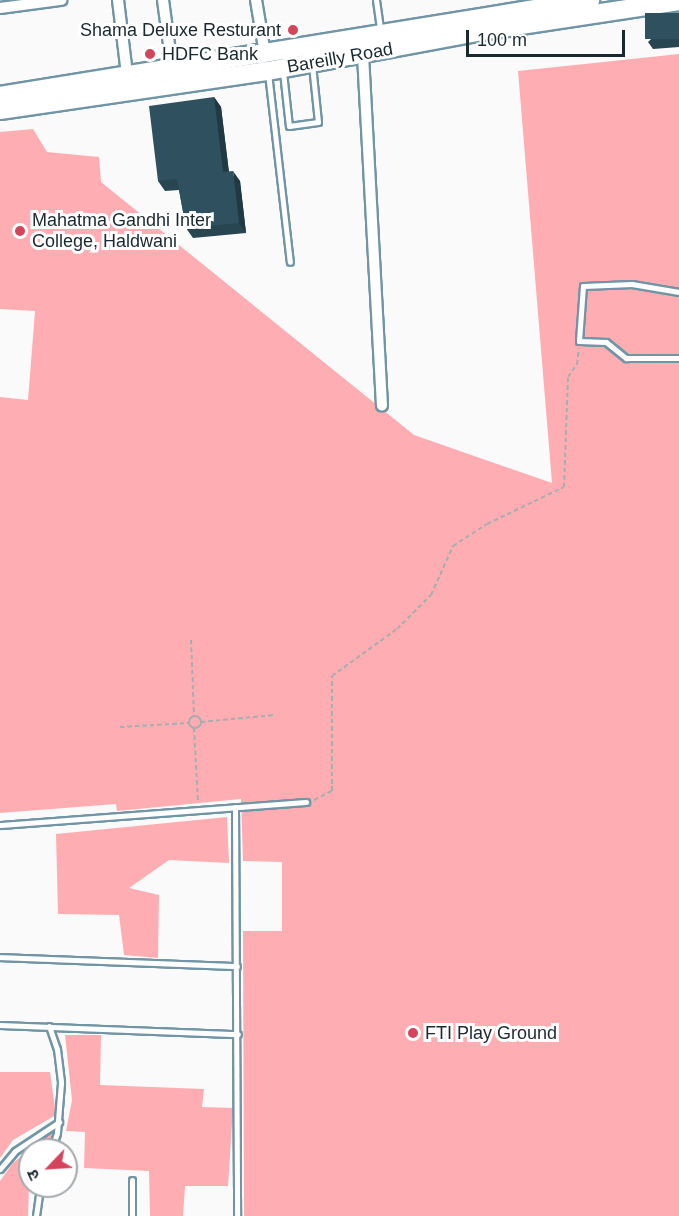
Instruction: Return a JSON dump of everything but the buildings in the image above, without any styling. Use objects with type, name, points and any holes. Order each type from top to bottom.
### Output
[{"type":"highway","name":"Bareilly Road","points":[[0,96],[272,64],[381,35],[590,0]]},
{"type":"highway","name":"Bareilly Road","points":[[0,110],[128,82],[172,67],[312,63],[481,31],[679,2]]},
{"type":"street","points":[[0,8],[61,0]]},
{"type":"street","points":[[118,0],[128,82]]},
{"type":"street","points":[[163,0],[172,67]]},
{"type":"street","points":[[256,0],[272,64]]},
{"type":"street","points":[[363,55],[382,405]]},
{"type":"lane","points":[[376,0],[381,35]]},
{"type":"lane","points":[[272,64],[289,126],[318,122],[312,63]]},
{"type":"lane","points":[[272,64],[290,262]]},
{"type":"lane","points":[[679,292],[632,284],[583,286],[580,342],[606,342],[626,358],[679,358]]},
{"type":"lane","points":[[0,825],[306,802]]},
{"type":"lane","points":[[235,807],[238,1034],[237,1216]]},
{"type":"lane","points":[[0,957],[237,966]]},
{"type":"lane","points":[[0,1024],[238,1034]]},
{"type":"lane","points":[[49,1026],[57,1049],[61,1083],[58,1122],[54,1138]]},
{"type":"lane","points":[[0,1168],[15,1151],[58,1122]]},
{"type":"lane","points":[[132,1180],[132,1216]]},
{"type":"lane","points":[[36,1216],[38,1198]]},
{"type":"path","points":[[306,802],[328,796],[332,791],[332,676],[397,629],[431,595],[453,546],[487,524],[564,487],[568,377],[577,364],[580,342]]},
{"type":"path","points":[[189,723],[194,716],[192,639]]},
{"type":"path","points":[[194,716],[201,722]]},
{"type":"path","points":[[194,728],[201,722],[275,716]]},
{"type":"path","points":[[120,727],[189,723],[194,728],[199,810]]},
{"type":"shaded area","points":[[679,54],[679,1216],[244,1216],[243,931],[282,931],[282,862],[243,861],[241,799],[117,811],[116,804],[0,813],[0,397],[28,400],[35,311],[0,309],[0,132],[33,129],[47,152],[99,157],[101,182],[414,435],[552,483],[518,71]]},
{"type":"shaded area","points":[[227,817],[229,863],[169,860],[129,888],[159,895],[158,958],[124,955],[119,915],[58,914],[56,834]]},
{"type":"shaded area","points":[[65,1035],[101,1035],[100,1085],[204,1089],[202,1107],[233,1108],[228,1186],[185,1186],[183,1216],[150,1216],[149,1171],[84,1168],[85,1132],[66,1131],[72,1100]]},
{"type":"shaded area","points":[[0,1072],[50,1072],[56,1115],[13,1140],[0,1158]]},
{"type":"shaded area","points":[[54,1129],[51,1138],[43,1138]]},
{"type":"shaded area","points":[[18,1159],[18,1198],[29,1198],[28,1216],[0,1216],[0,1181]]},
{"type":"place","name":"Shama Deluxe Resturant","points":[[293,30]]},
{"type":"place","name":"HDFC Bank","points":[[150,54]]},
{"type":"place","name":"Mahatma Gandhi Inter College, Haldwani","points":[[20,231]]},
{"type":"place","name":"FTI Play Ground","points":[[413,1033]]}]
